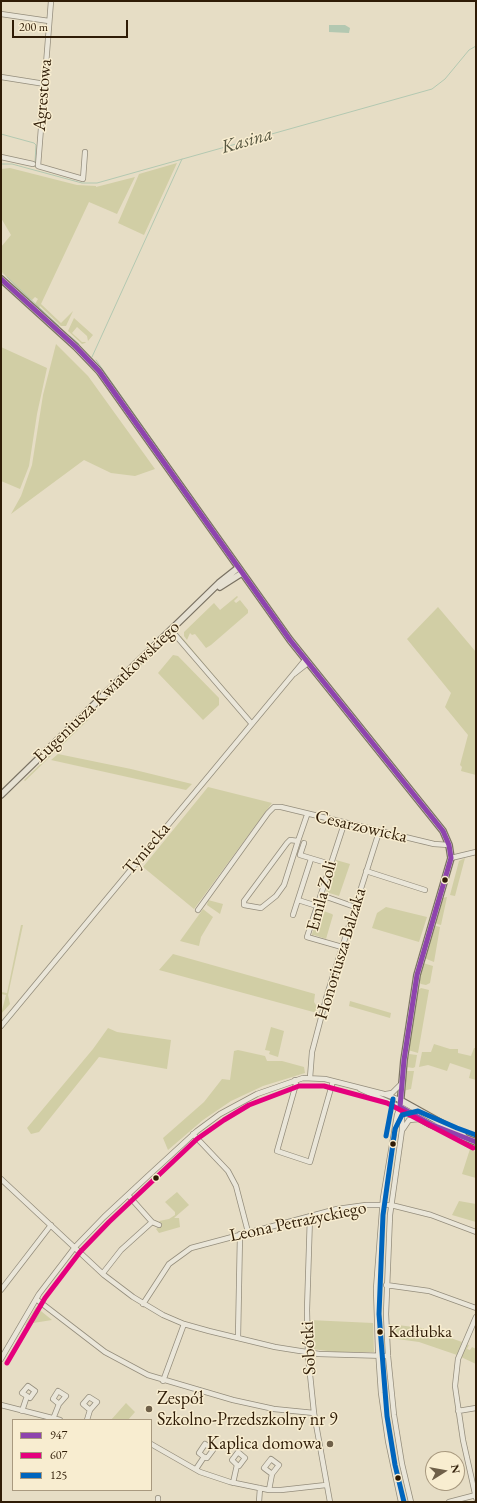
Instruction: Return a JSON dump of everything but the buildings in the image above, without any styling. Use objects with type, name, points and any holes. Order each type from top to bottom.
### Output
[{"type":"main road","points":[[1,280],[59,332],[99,371],[306,662],[439,824],[450,847],[451,858],[417,975],[401,1084],[400,1107],[454,1135],[475,1141]]},
{"type":"main road","name":"Eugeniusza Kwiatkowskiego","points":[[1,795],[214,589],[240,570]]},
{"type":"main road","points":[[400,1100],[475,1141]]},
{"type":"street","name":"Agrestowa","points":[[35,165],[45,84],[51,1]]},
{"type":"street","points":[[1,14],[49,21]]},
{"type":"street","points":[[1,76],[45,84]]},
{"type":"street","points":[[1,157],[83,179],[85,152]]},
{"type":"street","points":[[171,630],[252,724]]},
{"type":"street","name":"Tyniecka","points":[[1,1026],[294,674],[297,668],[306,662]]},
{"type":"street","name":"Cesarzowicka","points":[[198,910],[268,813],[274,807],[281,807],[344,824],[450,847]]},
{"type":"street","points":[[298,841],[290,840],[287,842],[244,901],[244,904],[261,908],[276,896],[284,886],[307,815]]},
{"type":"street","name":"Emila Zoli","points":[[342,947],[307,937],[344,824]]},
{"type":"street","name":"Honoriusza Balzaka","points":[[310,1078],[312,1052],[342,947],[378,832]]},
{"type":"street","points":[[304,844],[300,855],[330,864]]},
{"type":"street","points":[[451,858],[476,852]]},
{"type":"street","points":[[293,915],[312,859]]},
{"type":"street","points":[[366,871],[425,890]]},
{"type":"street","points":[[321,895],[355,907]]},
{"type":"street","points":[[298,900],[317,906]]},
{"type":"street","points":[[1,1359],[36,1299],[75,1247],[193,1134],[220,1114],[239,1102],[269,1089],[295,1080],[310,1078],[333,1081],[386,1094],[400,1100]]},
{"type":"street","points":[[295,1080],[296,1084],[277,1151],[310,1162],[333,1081]]},
{"type":"street","points":[[386,1094],[392,1093],[401,1084]]},
{"type":"street","points":[[358,1088],[400,1107]]},
{"type":"street","points":[[400,1107],[402,1115],[402,1130],[391,1206],[386,1285],[388,1356],[398,1444],[411,1502]]},
{"type":"street","points":[[400,1107],[382,1205],[376,1289],[378,1356],[386,1427],[402,1502]]},
{"type":"street","points":[[402,1130],[409,1120],[414,1118],[422,1119]]},
{"type":"street","points":[[193,1134],[228,1171],[236,1186],[248,1232]]},
{"type":"street","points":[[1,1179],[103,1273],[143,1304],[184,1324],[238,1338],[308,1352],[388,1356]]},
{"type":"street","points":[[128,1195],[152,1222],[159,1225]]},
{"type":"street","name":"Leona Petrażyckiego","points":[[143,1304],[169,1264],[185,1251],[198,1244],[353,1206],[391,1206],[431,1215],[476,1232]]},
{"type":"street","name":"Sobótki","points":[[310,1216],[307,1302],[308,1352],[314,1414],[330,1502]]},
{"type":"street","points":[[103,1273],[121,1250],[152,1222]]},
{"type":"street","points":[[1,1290],[51,1225]]},
{"type":"street","points":[[238,1338],[240,1234]]},
{"type":"street","points":[[386,1285],[429,1291],[476,1308]]},
{"type":"street","points":[[36,1299],[105,1352],[137,1370],[163,1381],[249,1404],[314,1414]]},
{"type":"street","points":[[449,1502],[476,1496],[458,1411],[455,1386],[458,1359],[476,1317]]},
{"type":"street","points":[[163,1381],[184,1324]]},
{"type":"street","points":[[22,1411],[27,1396]]},
{"type":"street","points":[[1,1405],[53,1419],[59,1404]]},
{"type":"street","points":[[458,1411],[476,1408]]},
{"type":"street","points":[[87,1419],[90,1410]]},
{"type":"street","points":[[152,1445],[196,1469],[233,1483],[269,1490],[293,1490],[326,1485]]},
{"type":"street","points":[[196,1469],[204,1457]]},
{"type":"street","points":[[233,1483],[237,1464]]},
{"type":"street","points":[[269,1490],[272,1474]]},
{"type":"street","points":[[259,1502],[260,1488]]},
{"type":"shaded area","points":[[329,25],[345,25],[350,28],[349,33],[329,32]]},
{"type":"shaded area","points":[[177,163],[144,235],[118,223],[139,174]]},
{"type":"shaded area","points":[[10,168],[77,185],[96,187],[135,177],[117,214],[89,202],[41,304],[61,323],[73,311],[66,326],[61,326],[40,306],[38,309],[35,304],[38,299],[35,297],[32,300],[26,298],[1,271],[1,247],[11,235],[1,218],[1,169]]},
{"type":"shaded area","points":[[74,318],[93,335],[88,341],[87,336],[77,327],[72,333],[82,342],[86,342],[85,343],[82,344],[68,331]]},
{"type":"shaded area","points":[[56,344],[88,376],[155,469],[135,476],[111,473],[84,460],[11,514],[21,496],[32,465],[43,395]]},
{"type":"shaded area","points":[[1,347],[47,368],[37,414],[29,466],[20,489],[1,481]]},
{"type":"shaded area","points":[[237,596],[238,597],[234,601],[236,603],[240,600],[248,610],[248,613],[206,648],[195,634],[192,635],[190,633],[187,640],[184,636],[184,632],[214,603],[220,610]]},
{"type":"shaded area","points":[[438,607],[476,652],[476,775],[461,771],[462,767],[460,765],[468,735],[445,707],[451,693],[407,639]]},
{"type":"shaded area","points":[[169,636],[172,636],[91,713],[93,709]]},
{"type":"shaded area","points":[[179,636],[181,636],[248,716]]},
{"type":"shaded area","points":[[173,655],[178,656],[219,698],[219,705],[203,720],[158,673]]},
{"type":"shaded area","points":[[89,719],[25,781],[24,780],[86,720]]},
{"type":"shaded area","points":[[58,754],[131,769],[192,784],[186,790],[51,760]]},
{"type":"shaded area","points":[[208,787],[272,803],[194,909],[143,867]]},
{"type":"shaded area","points":[[465,858],[455,896],[450,895],[459,861]]},
{"type":"shaded area","points":[[336,860],[350,864],[339,896],[326,892]]},
{"type":"shaded area","points":[[447,897],[441,925],[437,924],[435,922],[442,898]]},
{"type":"shaded area","points":[[208,900],[223,904],[220,914],[207,905]]},
{"type":"shaded area","points":[[386,907],[427,917],[419,942],[372,928],[377,913]]},
{"type":"shaded area","points":[[203,909],[213,917],[201,937],[199,946],[180,941]]},
{"type":"shaded area","points":[[318,909],[333,915],[326,939],[314,935],[311,937],[320,910]]},
{"type":"shaded area","points":[[21,925],[23,925],[8,995],[10,1004],[1,1014],[6,995],[1,994],[1,992],[7,993]]},
{"type":"shaded area","points":[[433,927],[440,927],[434,962],[424,958]]},
{"type":"shaded area","points":[[173,954],[315,994],[314,1002],[318,1008],[317,1013],[159,970]]},
{"type":"shaded area","points":[[423,963],[433,966],[430,983],[426,985],[421,984],[418,981]]},
{"type":"shaded area","points":[[421,988],[429,990],[418,1053],[408,1050],[417,991]]},
{"type":"shaded area","points":[[350,1001],[391,1013],[390,1018],[349,1006]]},
{"type":"shaded area","points":[[271,1027],[284,1031],[278,1057],[269,1054],[270,1051],[265,1050]]},
{"type":"shaded area","points":[[108,1028],[117,1032],[171,1040],[167,1069],[99,1057],[39,1132],[31,1134],[27,1128],[93,1049]]},
{"type":"shaded area","points":[[434,1044],[450,1049],[458,1049],[458,1053],[471,1056],[474,1048],[476,1048],[476,1080],[469,1078],[471,1070],[450,1063],[447,1071],[428,1065],[419,1067],[422,1052],[431,1052]]},
{"type":"shaded area","points":[[238,1050],[265,1056],[267,1061],[282,1061],[304,1067],[305,1073],[263,1086],[231,1101],[203,1120],[168,1150],[163,1138],[204,1102],[222,1079],[230,1080],[234,1051]]},
{"type":"shaded area","points":[[409,1054],[417,1055],[415,1067],[413,1068],[406,1067]]},
{"type":"shaded area","points":[[407,1071],[414,1071],[411,1089],[403,1091]]},
{"type":"shaded area","points":[[470,1149],[476,1152],[476,1178],[462,1174]]},
{"type":"shaded area","points":[[177,1192],[189,1205],[174,1218],[179,1218],[180,1227],[159,1233],[156,1229],[162,1224],[159,1221],[169,1219],[175,1215],[175,1212],[165,1202]]},
{"type":"shaded area","points":[[459,1201],[476,1204],[476,1222],[452,1215]]},
{"type":"shaded area","points":[[36,1307],[52,1320],[33,1323],[30,1327],[25,1325]]},
{"type":"shaded area","points":[[309,1320],[373,1323],[374,1352],[335,1352],[312,1349],[310,1347],[309,1327],[311,1327],[311,1322]]},
{"type":"shaded area","points":[[389,1324],[422,1328],[462,1342],[457,1355],[419,1342],[390,1338],[391,1329]]},
{"type":"shaded area","points":[[466,1344],[469,1345],[467,1349],[470,1350],[472,1347],[476,1349],[476,1364],[461,1357]]},
{"type":"shaded area","points":[[126,1403],[135,1412],[129,1419],[112,1419]]},
{"type":"waterway","name":"Kasina","points":[[1,164],[12,164],[82,183],[97,183],[432,89],[445,79],[469,50],[476,46]]},
{"type":"waterway","points":[[1,134],[34,143],[36,145],[35,162]]},
{"type":"waterway","points":[[92,357],[182,159]]},
{"type":"waterway","points":[[7,277],[59,326]]},
{"type":"waterway","points":[[70,336],[79,344]]},
{"type":"waterway","points":[[96,360],[222,539]]},
{"type":"transit line","name":"947","points":[[1,279],[76,347],[99,371],[290,640],[443,831],[449,845],[451,858],[417,975],[404,1060],[400,1107],[430,1124],[476,1142]]},
{"type":"transit line","name":"607","points":[[7,1363],[45,1298],[80,1252],[109,1222],[197,1139],[249,1105],[299,1086],[324,1086],[387,1103],[473,1148]]},
{"type":"transit line","name":"125","points":[[386,1136],[393,1099]]},
{"type":"transit line","name":"125","points":[[404,1502],[395,1465],[387,1416],[379,1314],[383,1215],[395,1129],[402,1115],[418,1111],[476,1135]]},
{"type":"place","name":"Kadłubka","points":[[380,1332]]},
{"type":"place","name":"Zespół Szkolno-Przedszkolny nr 9","points":[[149,1409]]},
{"type":"place","name":"Kaplica domowa","points":[[330,1444]]}]
